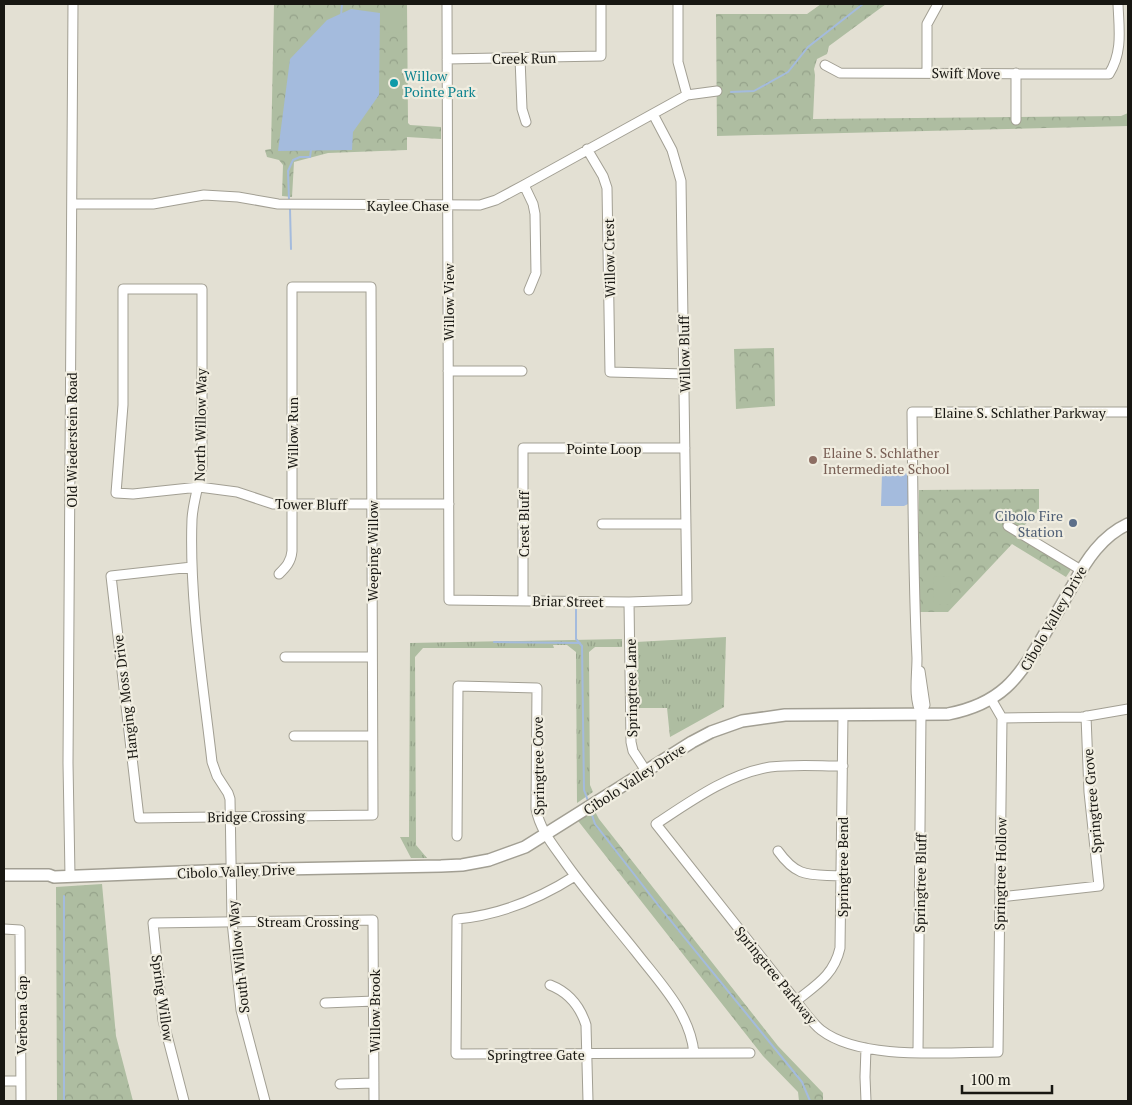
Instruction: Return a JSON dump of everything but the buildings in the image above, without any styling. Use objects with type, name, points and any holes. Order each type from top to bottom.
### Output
[{"type":"main road","name":"Cibolo Valley Drive","points":[[4,883],[50,880],[54,877],[70,876],[231,870],[462,866],[490,860],[525,847],[698,739],[711,732],[742,721],[785,715],[948,714],[961,712],[991,699],[1009,686],[1020,674],[1031,659],[1081,570],[1112,533],[1128,524]]},
{"type":"main road","name":"Cibolo Valley Drive","points":[[4,875],[49,874],[54,877]]},
{"type":"street","name":"Old Wiederstein Road","points":[[70,876],[68,763],[73,4]]},
{"type":"street","name":"Willow View","points":[[447,4],[449,600]]},
{"type":"street","name":"Creek Run","points":[[447,58],[601,56],[601,4]]},
{"type":"street","points":[[678,4],[678,62],[687,95]]},
{"type":"street","points":[[927,72],[927,24],[938,4]]},
{"type":"street","name":"Swift Move","points":[[826,65],[840,73],[1109,74],[1116,64],[1119,53],[1118,4]]},
{"type":"street","points":[[520,58],[522,109],[526,122]]},
{"type":"street","points":[[1016,73],[1016,120]]},
{"type":"street","name":"Kaylee Chase","points":[[72,204],[153,204],[204,195],[238,197],[278,204],[448,205],[488,203],[687,95],[717,91]]},
{"type":"street","name":"Willow Bluff","points":[[653,114],[672,150],[681,181],[687,600]]},
{"type":"street","name":"Willow Crest","points":[[588,149],[603,176],[607,188],[610,372],[684,374]]},
{"type":"street","points":[[524,185],[533,204],[535,214],[536,273],[529,290]]},
{"type":"street","name":"Willow Run","points":[[279,574],[292,558],[292,287],[371,287]]},
{"type":"street","name":"Weeping Willow","points":[[371,287],[373,815]]},
{"type":"street","name":"North Willow Way","points":[[116,493],[124,405],[123,289],[202,289],[202,467],[192,518],[192,567],[212,762],[217,776],[228,793],[231,870]]},
{"type":"street","points":[[448,371],[522,372]]},
{"type":"street","name":"Elaine S. Schlather Parkway","points":[[912,412],[1128,412]]},
{"type":"street","name":"Springtree Bluff","points":[[912,412],[914,616],[917,660],[926,705],[921,714],[918,1052]]},
{"type":"street","name":"Pointe Loop","points":[[523,448],[685,448]]},
{"type":"street","name":"Crest Bluff","points":[[523,448],[523,601]]},
{"type":"street","name":"Tower Bluff","points":[[116,493],[133,494],[199,487],[237,492],[273,504],[449,504]]},
{"type":"street","points":[[602,524],[686,524]]},
{"type":"street","points":[[1008,526],[1081,570]]},
{"type":"street","name":"Hanging Moss Drive","points":[[139,818],[111,576],[192,567]]},
{"type":"street","name":"Briar Street","points":[[449,600],[629,602],[687,600]]},
{"type":"street","name":"Springtree Lane","points":[[629,602],[631,742],[633,751],[646,771]]},
{"type":"street","points":[[285,658],[372,657]]},
{"type":"street","name":"Springtree Cove","points":[[457,836],[458,686],[537,688],[536,809],[538,821],[575,876],[672,998],[688,1026],[694,1053]]},
{"type":"street","points":[[991,699],[1002,718],[1026,719],[1086,716],[1128,709]]},
{"type":"street","name":"Springtree Bend","points":[[796,1001],[827,976],[838,960],[842,934],[843,715]]},
{"type":"street","name":"Springtree Grove","points":[[1000,897],[1099,886],[1089,792],[1086,716]]},
{"type":"street","name":"Springtree Hollow","points":[[998,1052],[1002,718]]},
{"type":"street","points":[[294,736],[372,736]]},
{"type":"street","name":"Springtree Parkway","points":[[843,766],[772,767],[747,773],[720,784],[656,824],[821,1030],[845,1043],[866,1048],[918,1052],[998,1052]]},
{"type":"street","name":"Bridge Crossing","points":[[139,818],[373,815]]},
{"type":"street","points":[[778,851],[788,864],[799,872],[842,876]]},
{"type":"street","name":"South Willow Way","points":[[231,870],[232,921],[241,1010],[265,1101]]},
{"type":"street","name":"Springtree Gate","points":[[575,876],[555,889],[520,905],[492,913],[457,919],[456,1054],[750,1053]]},
{"type":"street","name":"Stream Crossing","points":[[153,924],[232,921],[373,920]]},
{"type":"street","name":"Willow Brook","points":[[373,920],[374,1101]]},
{"type":"street","name":"Spring Willow","points":[[153,924],[163,1020],[184,1101]]},
{"type":"street","name":"Verbena Gap","points":[[4,930],[20,930],[21,1101]]},
{"type":"street","points":[[550,985],[563,990],[582,1014],[586,1025],[588,1101]]},
{"type":"street","points":[[325,1003],[374,1001]]},
{"type":"street","points":[[866,1048],[866,1101]]},
{"type":"street","points":[[4,1081],[21,1081]]},
{"type":"street","points":[[340,1084],[374,1083]]},
{"type":"green space","points":[[274,4],[407,4],[408,123],[410,125],[441,127],[441,139],[407,137],[407,150],[328,153],[294,162],[292,197],[282,196],[283,165],[279,160],[267,157],[265,150],[271,149]]},
{"type":"green space","points":[[821,4],[886,4],[829,46],[827,54],[817,59],[814,69],[813,119],[1121,116],[1128,113],[1128,126],[717,136],[716,14],[807,14]]},
{"type":"green space","points":[[386,7],[402,7],[403,32],[386,33]]},
{"type":"green space","points":[[774,348],[775,406],[736,409],[734,349]]},
{"type":"green space","points":[[1039,489],[1039,510],[1020,530],[1076,562],[1066,577],[1012,544],[948,612],[918,612],[919,490]]},
{"type":"green space","points":[[934,576],[951,577],[950,604],[933,604]]},
{"type":"green space","points":[[726,637],[724,707],[670,737],[667,708],[638,708],[636,642]]},
{"type":"green space","points":[[622,639],[622,647],[595,647],[589,652],[590,785],[593,792],[577,803],[576,652],[567,645],[553,645],[554,648],[423,648],[415,657],[416,845],[427,858],[411,858],[400,837],[409,837],[410,643]]},
{"type":"green space","points":[[592,806],[599,819],[778,1046],[823,1093],[823,1101],[799,1101],[798,1092],[763,1056],[575,817]]},
{"type":"green space","points":[[102,884],[116,1036],[133,1101],[57,1101],[56,887]]},
{"type":"water","points":[[351,9],[380,13],[379,95],[353,132],[352,150],[278,151],[290,59],[327,20]]},
{"type":"water","points":[[882,473],[908,473],[908,504],[904,506],[881,506]]},
{"type":"waterway","points":[[341,16],[342,4]]},
{"type":"waterway","points":[[731,92],[754,91],[788,72],[808,47],[863,4]]},
{"type":"waterway","points":[[289,200],[288,171],[293,160],[300,157],[310,157],[311,150]]},
{"type":"waterway","points":[[290,209],[291,249]]},
{"type":"waterway","points":[[576,607],[576,639],[582,646],[584,790],[588,801]]},
{"type":"waterway","points":[[494,642],[580,643]]},
{"type":"waterway","points":[[591,812],[595,824],[658,905],[802,1082],[810,1101]]},
{"type":"waterway","points":[[64,896],[64,1101]]},
{"type":"place","name":"Willow Pointe Park","points":[[394,83]]},
{"type":"place","name":"Elaine S. Schlather Intermediate School","points":[[813,460]]},
{"type":"place","name":"Cibolo Fire Station","points":[[1073,523]]}]
